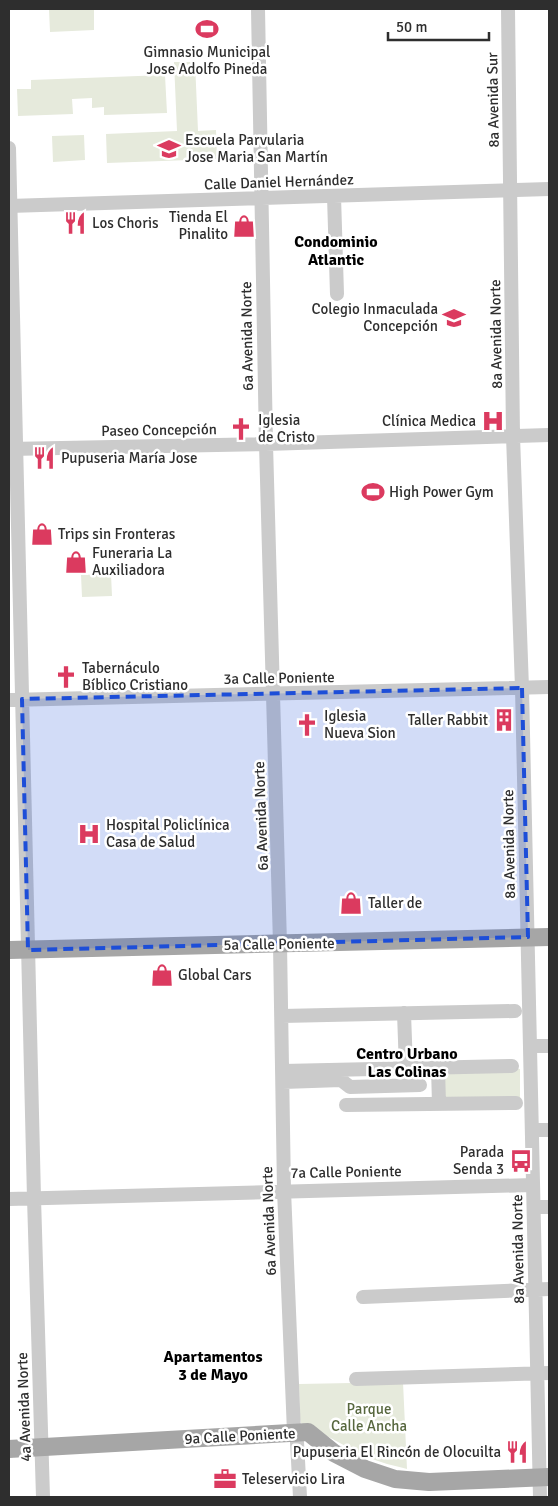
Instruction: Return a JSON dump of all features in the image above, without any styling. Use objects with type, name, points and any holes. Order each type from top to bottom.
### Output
[{"type":"main road","name":"5a Calle Poniente","points":[[9,950],[549,937]]},
{"type":"main road","name":"9a Calle Poniente","points":[[9,1449],[295,1437],[308,1432],[334,1452],[365,1469],[394,1479],[428,1482],[545,1478]]},
{"type":"street","name":"6a Avenida Norte","points":[[258,9],[266,444],[282,1016],[284,1190],[295,1437],[300,1497]]},
{"type":"street","name":"8a Avenida Sur","points":[[508,9],[511,191]]},
{"type":"street","name":"4a Avenida Norte","points":[[9,148],[15,699],[28,950],[43,1497]]},
{"type":"street","name":"Calle Daniel Hernández","points":[[10,206],[549,190]]},
{"type":"street","name":"8a Avenida Norte","points":[[511,191],[513,436],[522,688],[533,1185],[542,1289],[545,1478],[540,1497]]},
{"type":"street","points":[[334,196],[337,294]]},
{"type":"street","name":"Paseo Concepción","points":[[12,449],[266,444],[549,435]]},
{"type":"street","name":"3a Calle Poniente","points":[[15,699],[549,687]]},
{"type":"street","points":[[282,1016],[515,1011]]},
{"type":"street","points":[[404,1013],[406,1068]]},
{"type":"street","points":[[530,1046],[549,1046]]},
{"type":"street","points":[[283,1077],[406,1068],[512,1066]]},
{"type":"street","points":[[438,1068],[439,1104]]},
{"type":"street","points":[[283,1077],[341,1080],[350,1087],[420,1085]]},
{"type":"street","points":[[346,1105],[516,1103]]},
{"type":"street","points":[[532,1130],[549,1130]]},
{"type":"street","name":"7a Calle Poniente","points":[[9,1199],[284,1190],[533,1185]]},
{"type":"street","points":[[534,1207],[549,1207]]},
{"type":"street","points":[[363,1297],[542,1289]]},
{"type":"street","points":[[356,1379],[543,1373]]},
{"type":"highlighted area","points":[[522,688],[528,937],[28,950],[22,699]]},
{"type":"green space","points":[[49,9],[94,9],[94,30],[50,32]]},
{"type":"green space","points":[[174,62],[195,62],[198,131],[216,130],[217,159],[107,163],[106,134],[177,131]]},
{"type":"green space","points":[[165,75],[167,113],[104,115],[104,107],[92,108],[92,98],[72,99],[73,114],[18,116],[17,89],[31,89],[31,80]]},
{"type":"green space","points":[[84,135],[85,160],[53,162],[52,136]]},
{"type":"green space","points":[[111,574],[112,596],[82,597],[81,575]]},
{"type":"green space","points":[[520,1069],[520,1099],[443,1101],[443,1070]]},
{"type":"green space","name":"Parque Calle Ancha","points":[[403,1382],[407,1469],[365,1456],[301,1423],[299,1384]]},
{"type":"place","name":"Gimnasio Municipal Jose Adolfo Pineda","points":[[207,29]]},
{"type":"place","name":"Escuela Parvularia Jose Maria San Martín","points":[[169,149]]},
{"type":"place","name":"Los Choris","points":[[75,223]]},
{"type":"place","name":"Tienda El Pinalito","points":[[244,226]]},
{"type":"place","name":"Colegio Inmaculada Concepción","points":[[454,318]]},
{"type":"place","name":"Clínica Medica","points":[[493,421]]},
{"type":"place","name":"Iglesia de Cristo","points":[[241,429]]},
{"type":"place","name":"Pupuseria María Jose","points":[[44,458]]},
{"type":"place","name":"High Power Gym","points":[[373,492]]},
{"type":"place","name":"Trips sin Fronteras","points":[[42,534]]},
{"type":"place","name":"Funeraria La Auxiliadora","points":[[76,562]]},
{"type":"place","name":"Tabernáculo Bíblico Cristiano","points":[[66,677]]},
{"type":"place","name":"Taller Rabbit","points":[[504,720]]},
{"type":"place","name":"Iglesia Nueva Sion","points":[[307,725]]},
{"type":"place","name":"Hospital Policlínica Casa de Salud","points":[[89,834]]},
{"type":"place","name":"Taller de","points":[[351,903]]},
{"type":"place","name":"Global Cars","points":[[162,975]]},
{"type":"place","name":"Parada Senda 3","points":[[521,1161]]},
{"type":"place","name":"Pupuseria El Rincón de Olocuilta","points":[[517,1452]]},
{"type":"place","name":"Teleservicio Lira","points":[[225,1479]]},
{"type":"district","name":"Condominio Atlantic","points":[[336,250]]},
{"type":"district","name":"Centro Urbano Las Colinas","points":[[407,1062]]},
{"type":"district","name":"Apartamentos 3 de Mayo","points":[[213,1365]]}]
